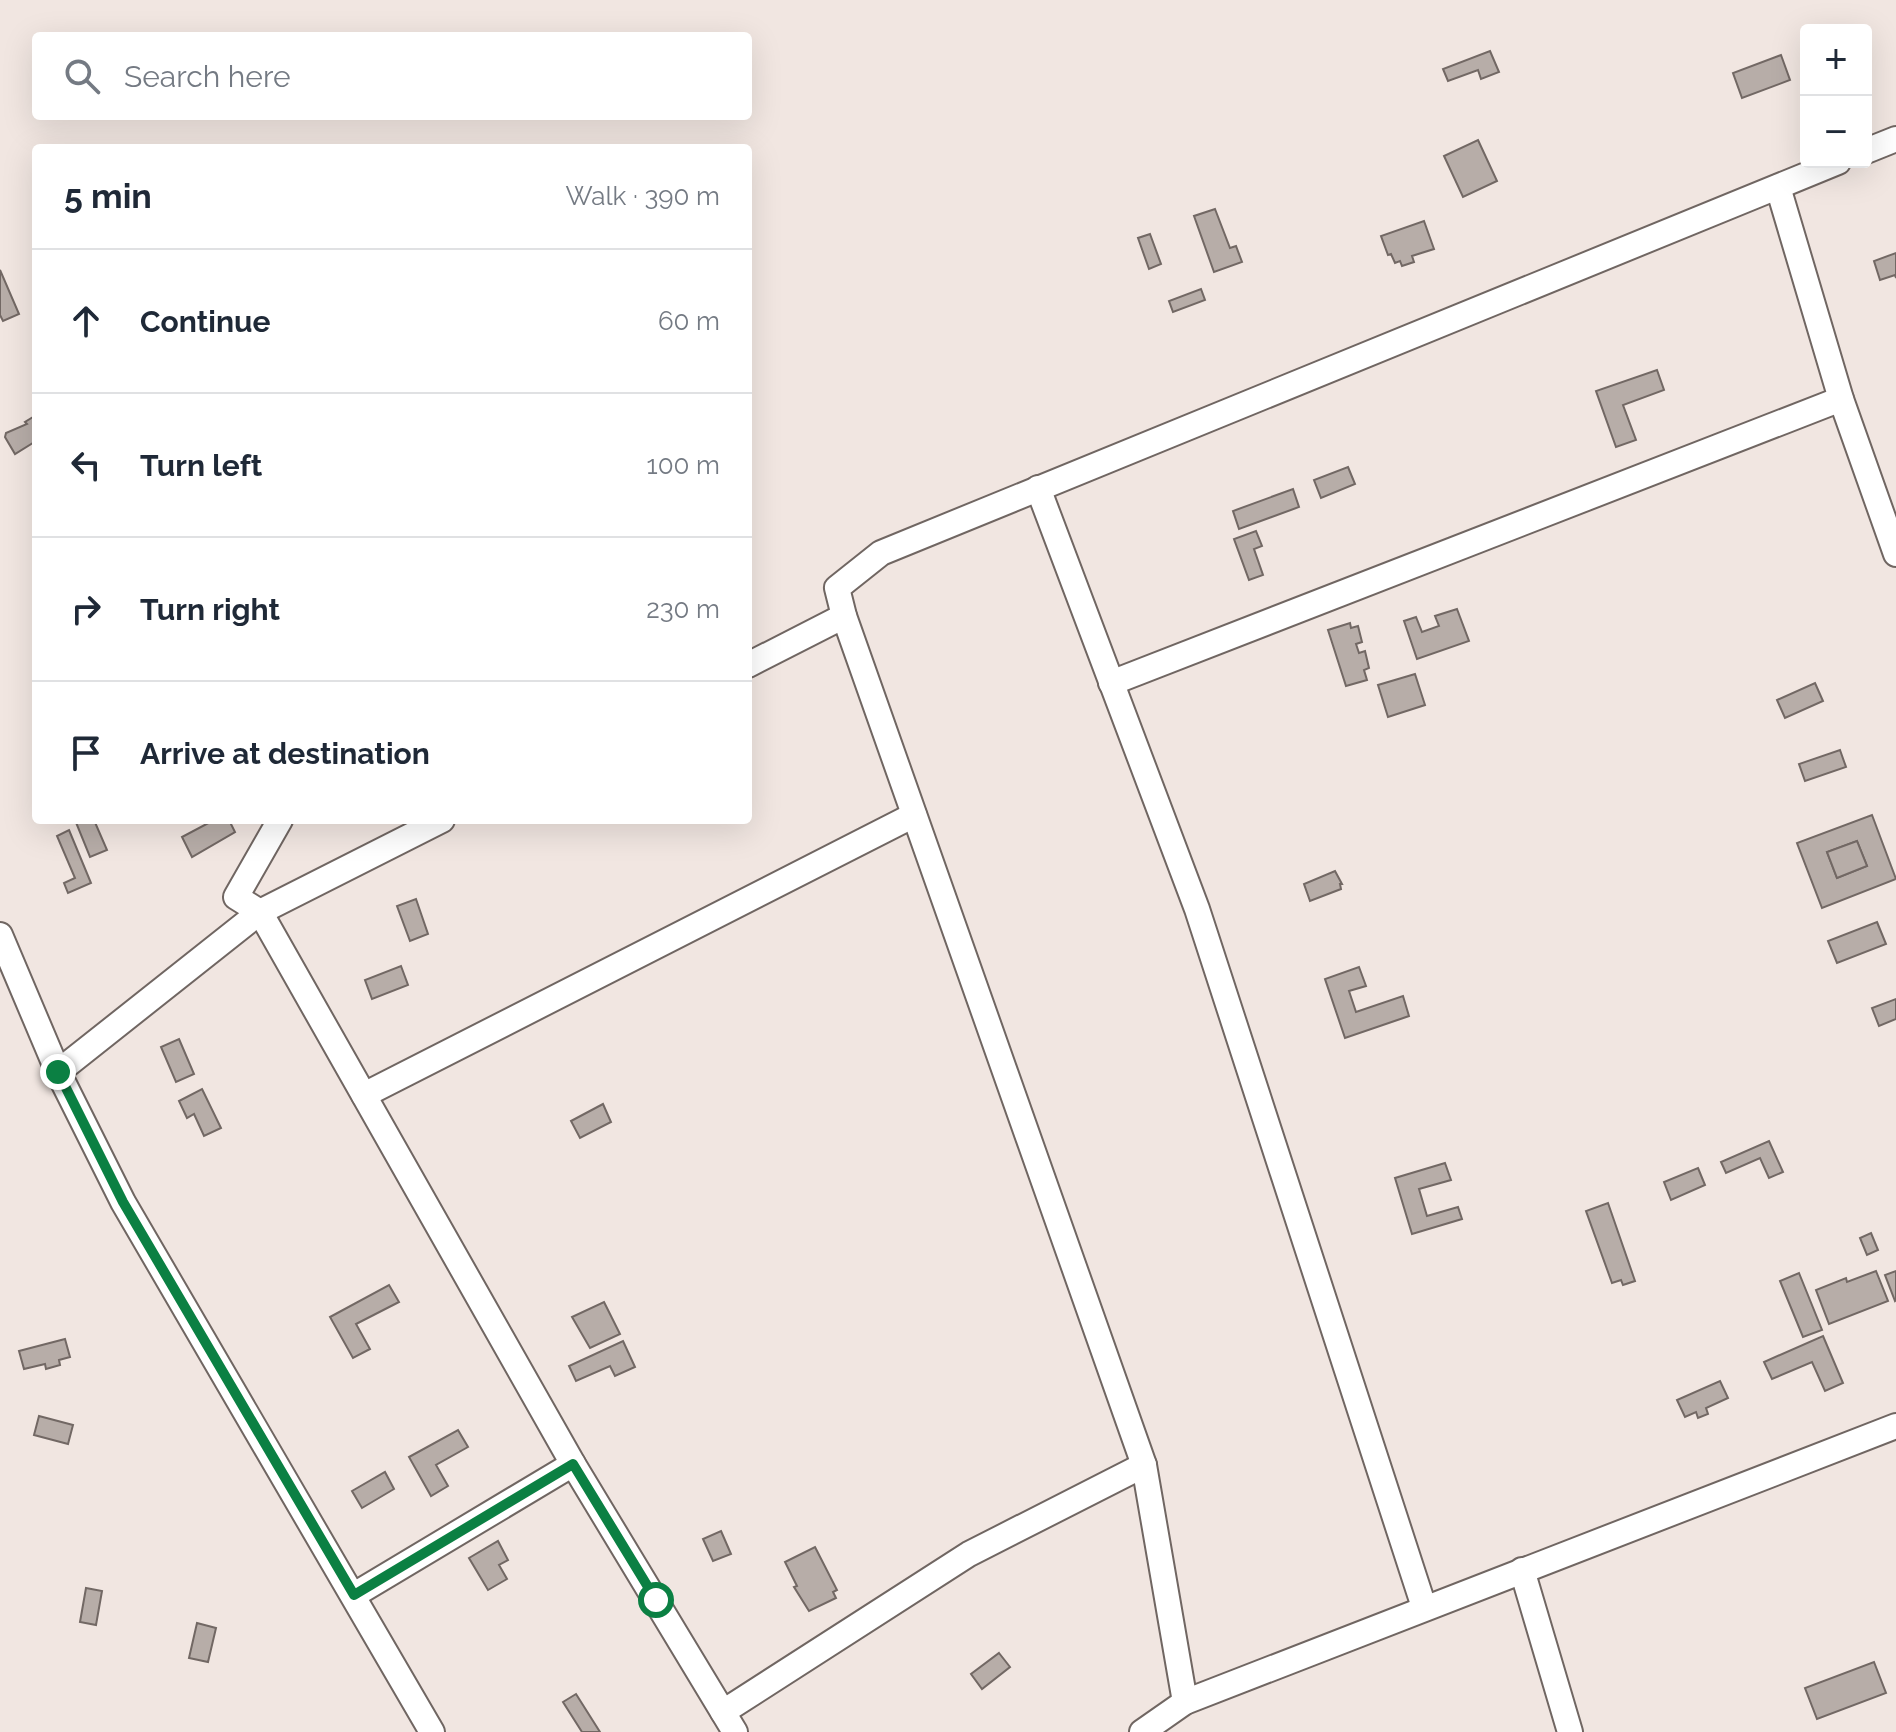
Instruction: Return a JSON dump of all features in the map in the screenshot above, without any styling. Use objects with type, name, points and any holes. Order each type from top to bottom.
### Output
[{"type":"street","points":[[1872,149],[1896,139]]},
{"type":"street","points":[[1185,1702],[1144,1465],[844,616],[837,588],[881,553],[1824,168]]},
{"type":"street","points":[[1778,187],[1841,399],[1896,554]]},
{"type":"street","points":[[1111,683],[1841,399]]},
{"type":"street","points":[[1038,488],[1197,909],[1424,1607]]},
{"type":"street","points":[[752,663],[844,616]]},
{"type":"street","points":[[364,1095],[914,815]]},
{"type":"street","points":[[278,824],[236,897],[260,912],[573,1464],[729,1722],[969,1554],[1144,1465]]},
{"type":"street","points":[[58,1072],[260,912],[434,824]]},
{"type":"street","points":[[0,935],[58,1072],[123,1202],[432,1732]]},
{"type":"street","points":[[1142,1732],[1185,1702],[1896,1426]]},
{"type":"street","points":[[354,1595],[573,1464]]},
{"type":"street","points":[[1522,1570],[1570,1732]]},
{"type":"building","points":[[1490,51],[1499,72],[1481,79],[1478,70],[1448,81],[1443,69]]},
{"type":"building","points":[[1781,55],[1790,80],[1742,98],[1733,73]]},
{"type":"building","points":[[1478,140],[1497,181],[1463,197],[1444,156]]},
{"type":"building","points":[[1215,209],[1230,248],[1236,246],[1242,262],[1214,272],[1194,216]]},
{"type":"building","points":[[1424,221],[1434,249],[1412,256],[1414,262],[1402,266],[1400,261],[1395,263],[1391,254],[1388,255],[1381,236]]},
{"type":"building","points":[[1150,234],[1161,264],[1149,269],[1138,238]]},
{"type":"building","points":[[1896,253],[1896,278],[1895,275],[1880,280],[1874,261]]},
{"type":"building","points":[[0,270],[19,314],[3,321],[0,315]]},
{"type":"building","points":[[1201,289],[1205,300],[1173,312],[1169,301]]},
{"type":"building","points":[[1657,370],[1664,390],[1623,405],[1636,440],[1616,447],[1596,391]]},
{"type":"building","points":[[32,418],[32,443],[15,454],[5,437],[6,433],[27,424],[25,422]]},
{"type":"building","points":[[1348,467],[1355,484],[1321,498],[1314,480]]},
{"type":"building","points":[[1293,489],[1299,507],[1239,529],[1233,511]]},
{"type":"building","points":[[1256,531],[1262,546],[1254,549],[1263,575],[1249,580],[1234,539]]},
{"type":"building","points":[[1457,609],[1469,641],[1417,659],[1404,621],[1416,617],[1422,632],[1439,626],[1435,616]]},
{"type":"building","points":[[1350,623],[1351,628],[1358,626],[1362,642],[1356,644],[1359,653],[1365,651],[1369,668],[1364,670],[1367,680],[1346,686],[1328,630]]},
{"type":"building","points":[[1415,674],[1425,705],[1388,717],[1378,685]]},
{"type":"building","points":[[1815,683],[1823,701],[1785,718],[1777,700]]},
{"type":"building","points":[[1840,750],[1846,767],[1805,781],[1799,764]]},
{"type":"building","points":[[1872,815],[1896,879],[1822,908],[1797,843]],"holes":[[[1857,841],[1867,866],[1837,878],[1827,852]]]},
{"type":"building","points":[[77,824],[96,824],[107,850],[90,857]]},
{"type":"building","points":[[206,824],[231,824],[235,832],[192,857],[182,837]]},
{"type":"building","points":[[69,830],[91,883],[68,893],[64,883],[75,878],[57,836]]},
{"type":"building","points":[[1857,841],[1867,866],[1837,878],[1827,852]]},
{"type":"building","points":[[1335,871],[1342,884],[1341,889],[1310,901],[1304,884]]},
{"type":"building","points":[[416,899],[428,934],[410,941],[397,906]]},
{"type":"building","points":[[1877,922],[1886,944],[1837,963],[1828,941]]},
{"type":"building","points":[[401,966],[408,985],[372,999],[365,980]]},
{"type":"building","points":[[1359,967],[1366,986],[1349,991],[1356,1012],[1403,996],[1409,1016],[1345,1038],[1325,979]]},
{"type":"building","points":[[1896,999],[1896,1019],[1879,1026],[1872,1008]]},
{"type":"building","points":[[179,1039],[194,1074],[176,1082],[161,1047]]},
{"type":"building","points":[[202,1089],[221,1128],[204,1136],[194,1114],[187,1118],[179,1101]]},
{"type":"building","points":[[603,1104],[611,1122],[580,1138],[571,1121]]},
{"type":"building","points":[[1769,1141],[1783,1172],[1769,1178],[1760,1158],[1726,1173],[1721,1162]]},
{"type":"building","points":[[1445,1163],[1451,1180],[1419,1189],[1427,1216],[1458,1207],[1462,1219],[1412,1234],[1395,1178]]},
{"type":"building","points":[[1698,1168],[1705,1185],[1671,1200],[1664,1182]]},
{"type":"building","points":[[1608,1203],[1635,1281],[1623,1285],[1621,1280],[1612,1283],[1586,1211]]},
{"type":"building","points":[[1871,1233],[1878,1250],[1867,1255],[1860,1238]]},
{"type":"building","points":[[1876,1271],[1888,1301],[1829,1324],[1816,1290]]},
{"type":"building","points":[[1896,1271],[1896,1300],[1895,1301],[1885,1275]]},
{"type":"building","points":[[1799,1273],[1822,1330],[1803,1337],[1780,1281]]},
{"type":"building","points":[[389,1285],[399,1302],[356,1324],[370,1349],[353,1358],[330,1317]]},
{"type":"building","points":[[604,1302],[620,1334],[590,1348],[572,1317]]},
{"type":"building","points":[[1823,1336],[1843,1383],[1825,1391],[1812,1362],[1772,1379],[1764,1362]]},
{"type":"building","points":[[65,1339],[70,1357],[59,1360],[60,1365],[46,1369],[45,1364],[24,1369],[19,1351]]},
{"type":"building","points":[[623,1341],[635,1367],[615,1376],[610,1366],[576,1381],[569,1366]]},
{"type":"building","points":[[1720,1381],[1728,1398],[1706,1408],[1708,1414],[1698,1418],[1696,1412],[1685,1417],[1677,1400]]},
{"type":"building","points":[[39,1416],[73,1425],[68,1444],[34,1435]]},
{"type":"building","points":[[458,1430],[468,1447],[436,1465],[448,1486],[431,1496],[409,1457]]},
{"type":"building","points":[[385,1472],[394,1489],[362,1508],[352,1491]]},
{"type":"building","points":[[721,1531],[731,1554],[713,1561],[703,1539]]},
{"type":"building","points":[[498,1541],[508,1560],[499,1565],[507,1579],[488,1590],[469,1558]]},
{"type":"building","points":[[815,1547],[837,1590],[833,1592],[836,1598],[809,1611],[794,1587],[797,1586],[785,1562]]},
{"type":"building","points":[[86,1588],[102,1591],[96,1625],[80,1622]]},
{"type":"building","points":[[197,1623],[216,1628],[208,1662],[189,1658]]},
{"type":"building","points":[[999,1653],[1010,1667],[982,1689],[971,1674]]},
{"type":"building","points":[[1874,1662],[1886,1693],[1817,1719],[1805,1688]]},
{"type":"building","points":[[576,1694],[600,1732],[582,1732],[563,1702]]},
{"type":"route","points":[[58,1072],[123,1202],[354,1595],[573,1464],[656,1600]]}]
